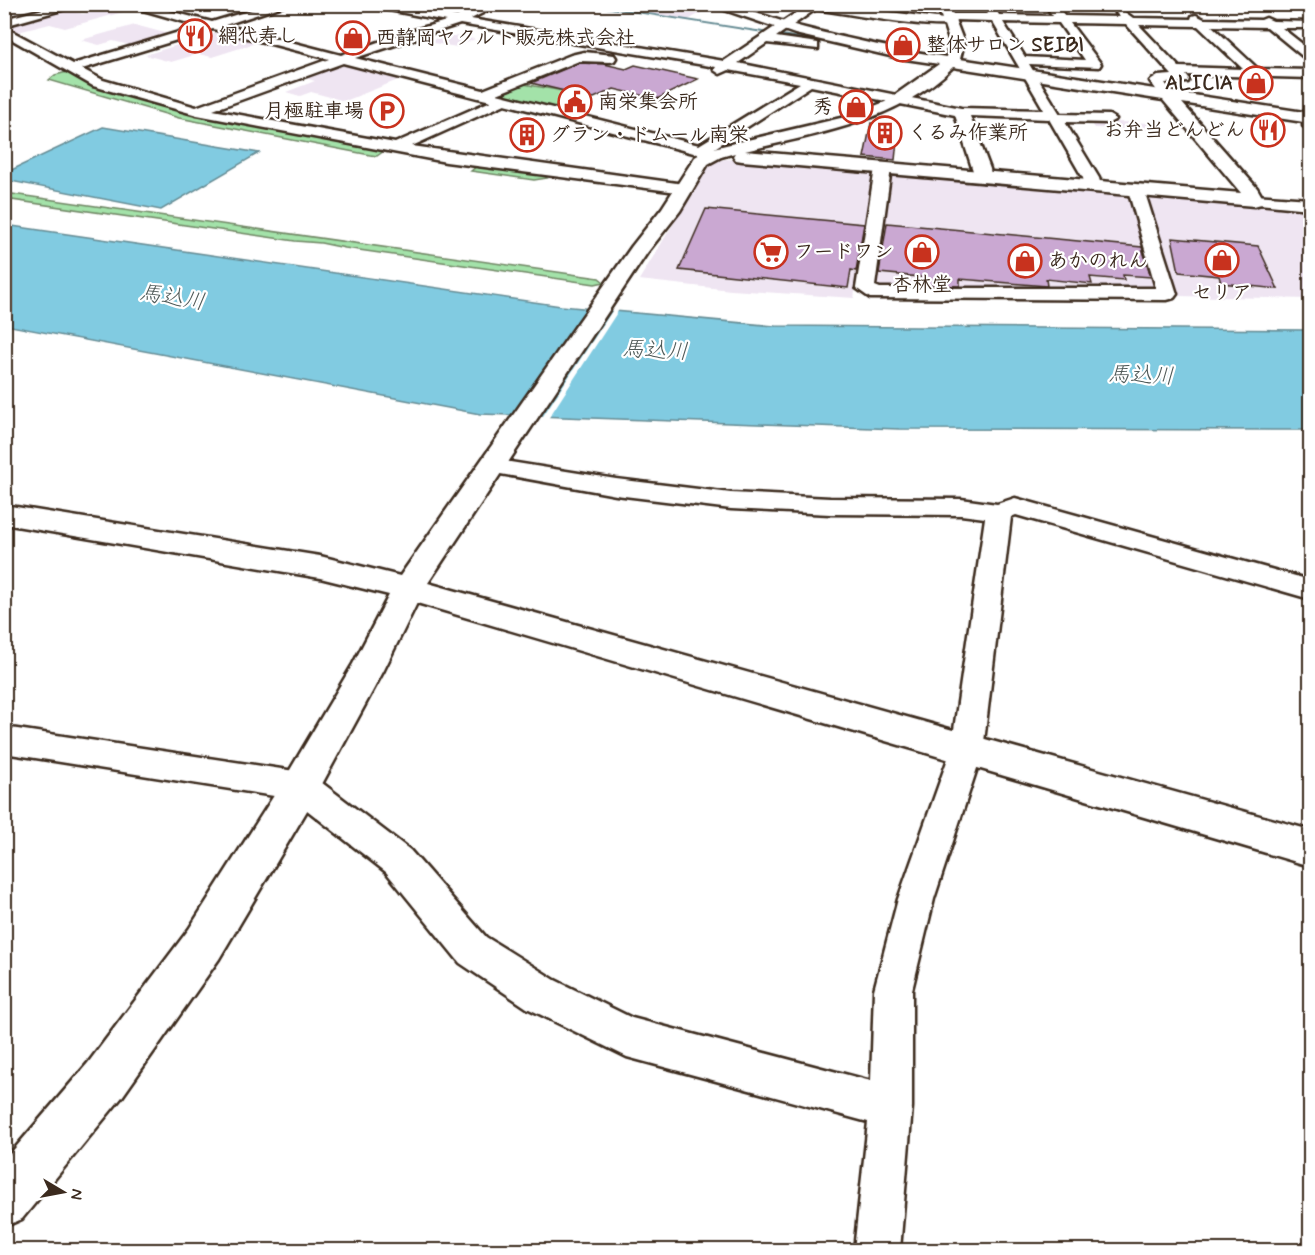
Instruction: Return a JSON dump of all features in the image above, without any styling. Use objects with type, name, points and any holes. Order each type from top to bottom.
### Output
[{"type":"street","points":[[4,23],[78,4]]},
{"type":"street","points":[[127,4],[706,152],[1311,204]]},
{"type":"street","points":[[72,68],[284,4]]},
{"type":"street","points":[[363,4],[692,65],[723,67],[805,87],[895,102],[961,112],[1109,119]]},
{"type":"street","points":[[197,111],[408,35],[455,22],[495,4]]},
{"type":"street","points":[[713,4],[784,26],[864,46],[950,62],[1310,118],[1311,126]]},
{"type":"street","points":[[987,4],[1091,178],[1093,186]]},
{"type":"street","points":[[1019,60],[1095,63],[1051,4]]},
{"type":"street","points":[[1115,4],[1183,78],[1157,81],[1250,192],[1254,200]]},
{"type":"street","points":[[723,67],[784,26],[810,5],[929,22],[947,15],[995,19],[1311,25]]},
{"type":"street","points":[[1187,11],[1255,73]]},
{"type":"street","points":[[1254,11],[1311,56]]},
{"type":"street","points":[[706,152],[850,121],[895,102],[950,62],[957,47],[947,15]]},
{"type":"street","points":[[455,22],[723,67],[895,102]]},
{"type":"street","points":[[4,30],[98,83],[197,111],[446,158],[685,188]]},
{"type":"street","points":[[765,39],[814,46]]},
{"type":"street","points":[[483,95],[584,56],[689,67],[692,65]]},
{"type":"street","points":[[367,66],[386,59]]},
{"type":"street","points":[[1176,71],[1311,74]]},
{"type":"street","points":[[4,1201],[105,1080],[204,944],[301,786],[367,670],[408,589],[685,188],[706,152],[805,87]]},
{"type":"street","points":[[396,148],[503,100]]},
{"type":"street","points":[[961,112],[983,177]]},
{"type":"street","points":[[883,168],[865,288],[877,294],[1167,294],[1136,190]]},
{"type":"street","points":[[501,454],[616,487],[731,501],[830,506],[961,507],[999,512],[1015,506],[1311,589]]},
{"type":"street","points":[[877,1251],[891,1107],[893,990],[916,899],[968,750],[999,512]]},
{"type":"street","points":[[4,514],[320,567],[408,589],[1311,848]]},
{"type":"street","points":[[4,740],[301,786],[398,861],[473,950],[542,994],[627,1037],[891,1107]]},
{"type":"shaded area","points":[[118,5],[134,9],[65,28],[50,24],[18,32],[5,25],[64,9],[83,14]]},
{"type":"shaded area","points":[[666,5],[693,5],[708,9],[688,20],[648,14]]},
{"type":"shaded area","points":[[135,25],[176,36],[137,47],[113,41],[99,45],[81,40]]},
{"type":"shaded area","points":[[220,32],[259,42],[212,57],[198,54],[171,62],[145,55]]},
{"type":"shaded area","points":[[446,35],[475,39],[457,47],[427,42]]},
{"type":"shaded area","points":[[338,62],[403,78],[345,101],[311,92],[300,96],[286,92],[315,81],[298,76]]},
{"type":"shaded area","points":[[1089,121],[1153,123],[1159,130],[1094,128]]},
{"type":"shaded area","points":[[726,159],[867,171],[875,175],[854,298],[731,290],[639,280],[711,162]]},
{"type":"shaded area","points":[[898,174],[1121,193],[1130,197],[1155,286],[1150,289],[883,290],[875,285],[890,176]]},
{"type":"shaded area","points":[[1154,196],[1310,210],[1310,223],[1305,223],[1310,233],[1310,299],[1177,296],[1147,198]]},
{"type":"green space","points":[[67,72],[191,113],[384,151],[377,156],[370,155],[179,118],[49,80],[55,75]]},
{"type":"green space","points":[[524,84],[580,94],[552,108],[500,94]]},
{"type":"green space","points":[[477,166],[541,173],[547,178],[534,180],[471,171]]},
{"type":"green space","points":[[5,193],[599,278],[604,282],[595,284],[5,199]]},
{"type":"water","points":[[103,127],[259,153],[161,210],[5,180],[5,173]]},
{"type":"water","name":"馬込川","points":[[5,225],[561,306],[775,326],[1310,330],[1310,430],[899,429],[480,414],[5,325]]},
{"type":"pier","points":[[614,308],[620,308],[548,419],[541,419]]},
{"type":"building","points":[[579,63],[604,64],[626,69],[635,65],[698,79],[657,99],[614,89],[594,98],[531,83]]},
{"type":"building","points":[[871,123],[898,131],[895,160],[864,157]]},
{"type":"building","name":"フードワン","points":[[706,209],[864,224],[856,271],[851,270],[848,288],[679,270]]},
{"type":"building","points":[[887,223],[1142,247],[1151,277],[1123,275],[1124,280],[1090,277],[1092,284],[1046,279],[1047,286],[960,279],[960,286],[919,285],[920,277],[879,273]]},
{"type":"building","name":"セリア","points":[[1172,238],[1258,246],[1278,289],[1221,283],[1219,276],[1179,272]]},
{"type":"waterway","points":[[581,4],[769,33]]},
{"type":"waterway","points":[[776,34],[805,39]]},
{"type":"place","name":"網代寿し","points":[[195,36]]},
{"type":"place","name":"西静岡ヤクルト販売株式会社","points":[[353,38]]},
{"type":"place","name":"整体サロン SEIBI","points":[[903,45]]},
{"type":"place","name":"ALICIA","points":[[1256,83]]},
{"type":"place","name":"南栄集会所","points":[[575,102]]},
{"type":"place","name":"秀","points":[[856,107]]},
{"type":"place","name":"月極駐車場","points":[[387,111]]},
{"type":"place","name":"お弁当どんどん","points":[[1268,130]]},
{"type":"place","name":"くるみ作業所","points":[[885,133]]},
{"type":"place","name":"グラン・ドムール南栄","points":[[527,135]]},
{"type":"place","name":"フードワン","points":[[771,252]]},
{"type":"place","name":"杏林堂","points":[[922,252]]},
{"type":"place","name":"セリア","points":[[1222,260]]},
{"type":"place","name":"あかのれん","points":[[1025,261]]}]
